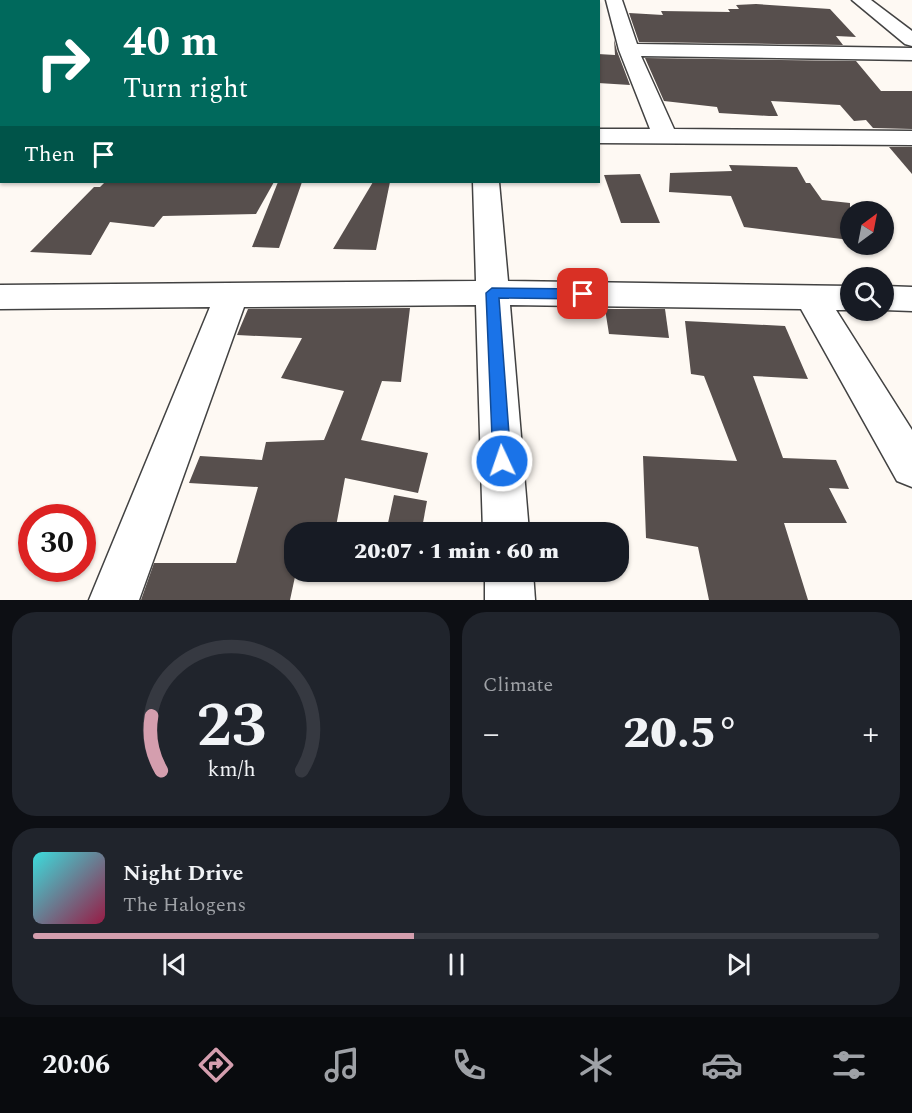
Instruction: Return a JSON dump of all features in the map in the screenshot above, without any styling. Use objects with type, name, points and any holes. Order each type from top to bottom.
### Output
[{"type":"street","points":[[614,0],[629,51],[664,135]]},
{"type":"street","points":[[860,0],[912,40]]},
{"type":"street","points":[[884,18],[912,19]]},
{"type":"street","points":[[629,51],[912,54]]},
{"type":"street","points":[[600,136],[912,138]]},
{"type":"street","points":[[486,183],[505,522]]},
{"type":"street","points":[[0,297],[231,297],[492,293],[840,297]]},
{"type":"street","points":[[114,600],[231,297]]},
{"type":"street","points":[[811,297],[912,467]]},
{"type":"street","points":[[894,298],[912,299]]},
{"type":"street","points":[[509,582],[510,600]]},
{"type":"building","points":[[756,4],[830,9],[856,37],[836,36],[843,45],[639,42],[629,13],[663,15],[661,11],[730,12],[728,9],[739,9],[736,5]]},
{"type":"building","points":[[614,39],[630,85],[600,83],[600,54],[615,55]]},
{"type":"building","points":[[645,58],[856,61],[881,91],[912,91],[912,129],[873,128],[866,120],[854,121],[840,105],[771,101],[778,116],[769,116],[719,113],[717,107],[664,101]]},
{"type":"building","points":[[889,147],[912,147],[912,174]]},
{"type":"building","points":[[729,165],[797,167],[806,183],[810,183],[822,200],[840,202],[840,239],[744,227],[731,196],[669,192],[670,173],[732,171]]},
{"type":"building","points":[[640,174],[660,223],[621,223],[604,175]]},
{"type":"building","points":[[104,183],[273,183],[256,214],[163,216],[154,227],[110,222],[91,255],[30,252],[94,187],[100,187]]},
{"type":"building","points":[[278,183],[302,183],[279,248],[252,247]]},
{"type":"building","points":[[372,183],[390,183],[376,250],[333,249]]},
{"type":"building","points":[[410,308],[401,382],[382,381],[361,440],[428,453],[418,493],[345,478],[337,522],[284,522],[284,582],[294,582],[290,600],[141,600],[154,563],[236,563],[258,487],[189,483],[200,456],[262,460],[266,442],[324,440],[344,391],[281,378],[302,338],[237,335],[248,309]]},
{"type":"building","points":[[605,309],[665,309],[669,338],[609,334]]},
{"type":"building","points":[[685,321],[785,326],[808,379],[753,376],[783,458],[836,460],[849,489],[829,488],[847,523],[784,523],[808,600],[709,600],[698,547],[646,538],[643,456],[737,461],[704,376],[691,374]]},
{"type":"building","points":[[394,495],[427,501],[423,522],[388,522]]},
{"type":"route","points":[[502,461],[492,293],[583,294]]}]
